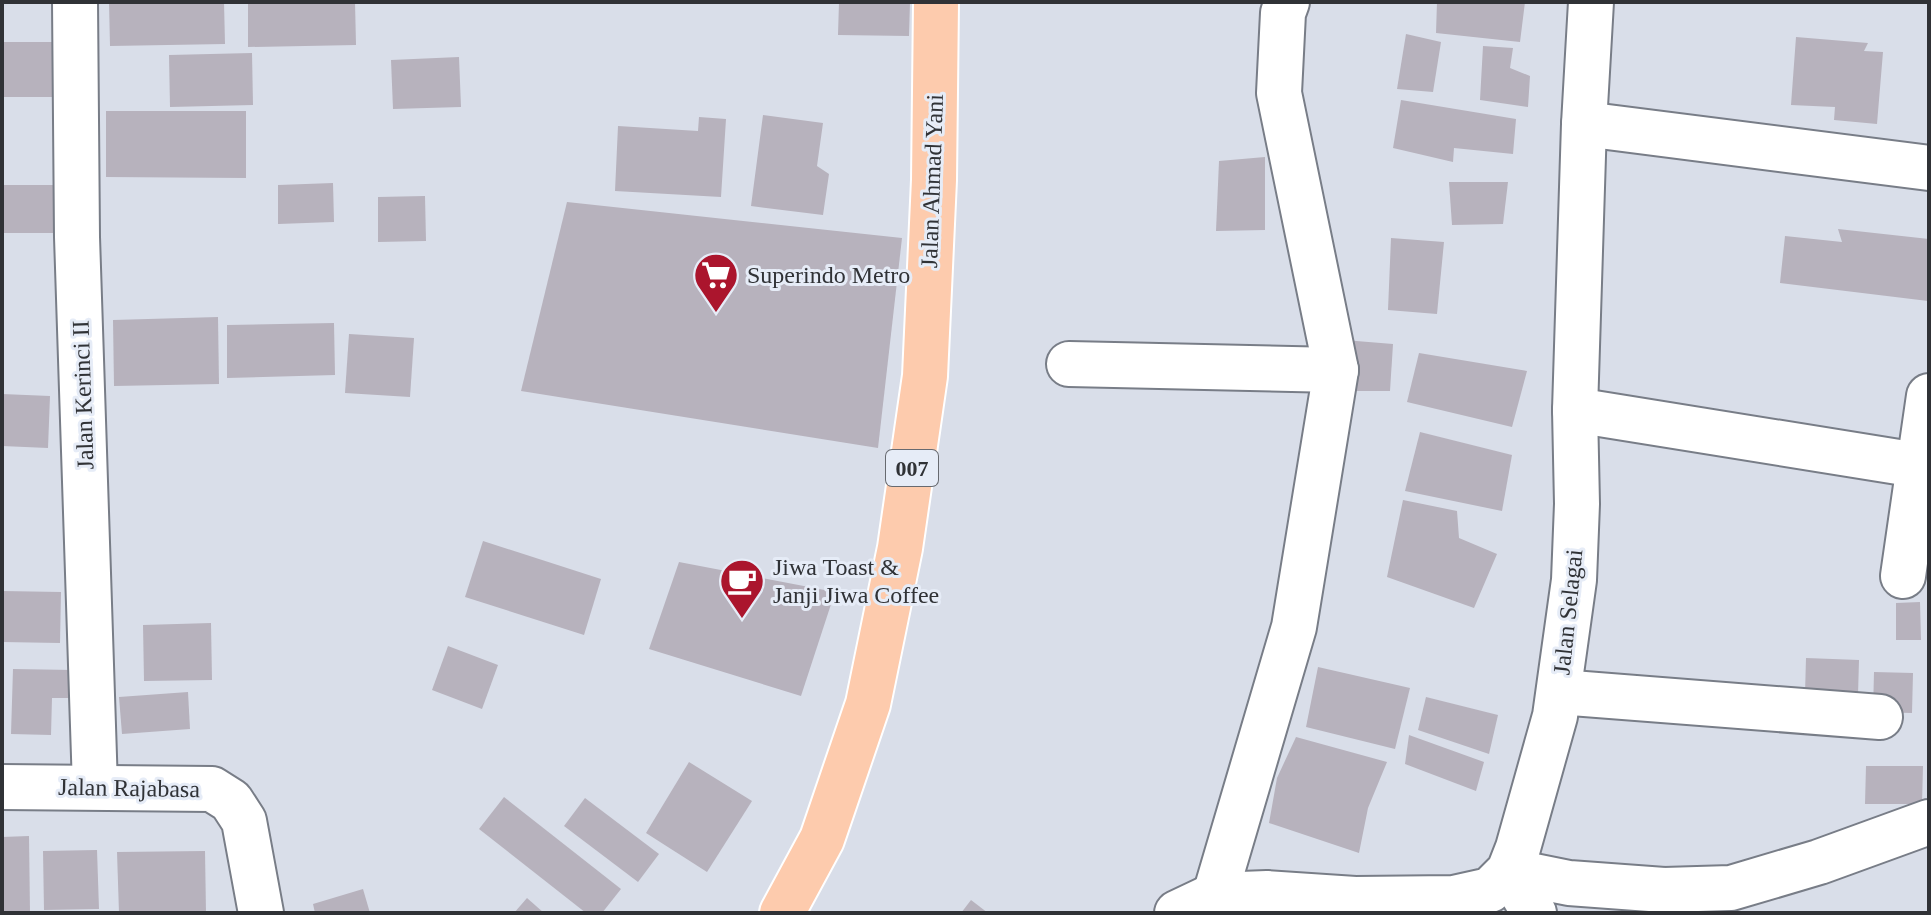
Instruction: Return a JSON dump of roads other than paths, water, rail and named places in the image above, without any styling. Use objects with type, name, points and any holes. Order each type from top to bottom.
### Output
[{"type":"main road","name":"Jalan Ahmad Yani","points":[[782,913],[822,839],[868,704],[900,548],[925,376],[934,180],[936,2]]},
{"type":"street","name":"Jalan Kerinci II","points":[[75,2],[77,237],[95,787]]},
{"type":"street","points":[[1287,2],[1283,13],[1279,93],[1336,370],[1294,627],[1196,904],[1267,893],[1355,899],[1454,898],[1490,890],[1509,871]]},
{"type":"street","name":"Jalan Selagai","points":[[1509,871],[1537,788],[1555,716],[1574,580],[1577,504],[1575,410],[1591,2]]},
{"type":"street","points":[[1584,124],[1929,168]]},
{"type":"street","points":[[1069,364],[1336,370]]},
{"type":"street","points":[[1903,576],[1929,396]]},
{"type":"street","points":[[1575,410],[1917,465]]},
{"type":"street","points":[[1559,692],[1880,717]]},
{"type":"street","name":"Jalan Rajabasa","points":[[2,787],[212,789],[231,801],[244,821],[261,913]]},
{"type":"street","points":[[1509,871],[1569,883],[1664,890],[1731,888],[1819,862],[1929,822]]},
{"type":"street","points":[[1509,871],[1534,913]]},
{"type":"place","name":"Superindo Metro","points":[[716,314]]},
{"type":"place","name":"Jiwa Toast & Janji Jiwa Coffee","points":[[742,620]]}]
